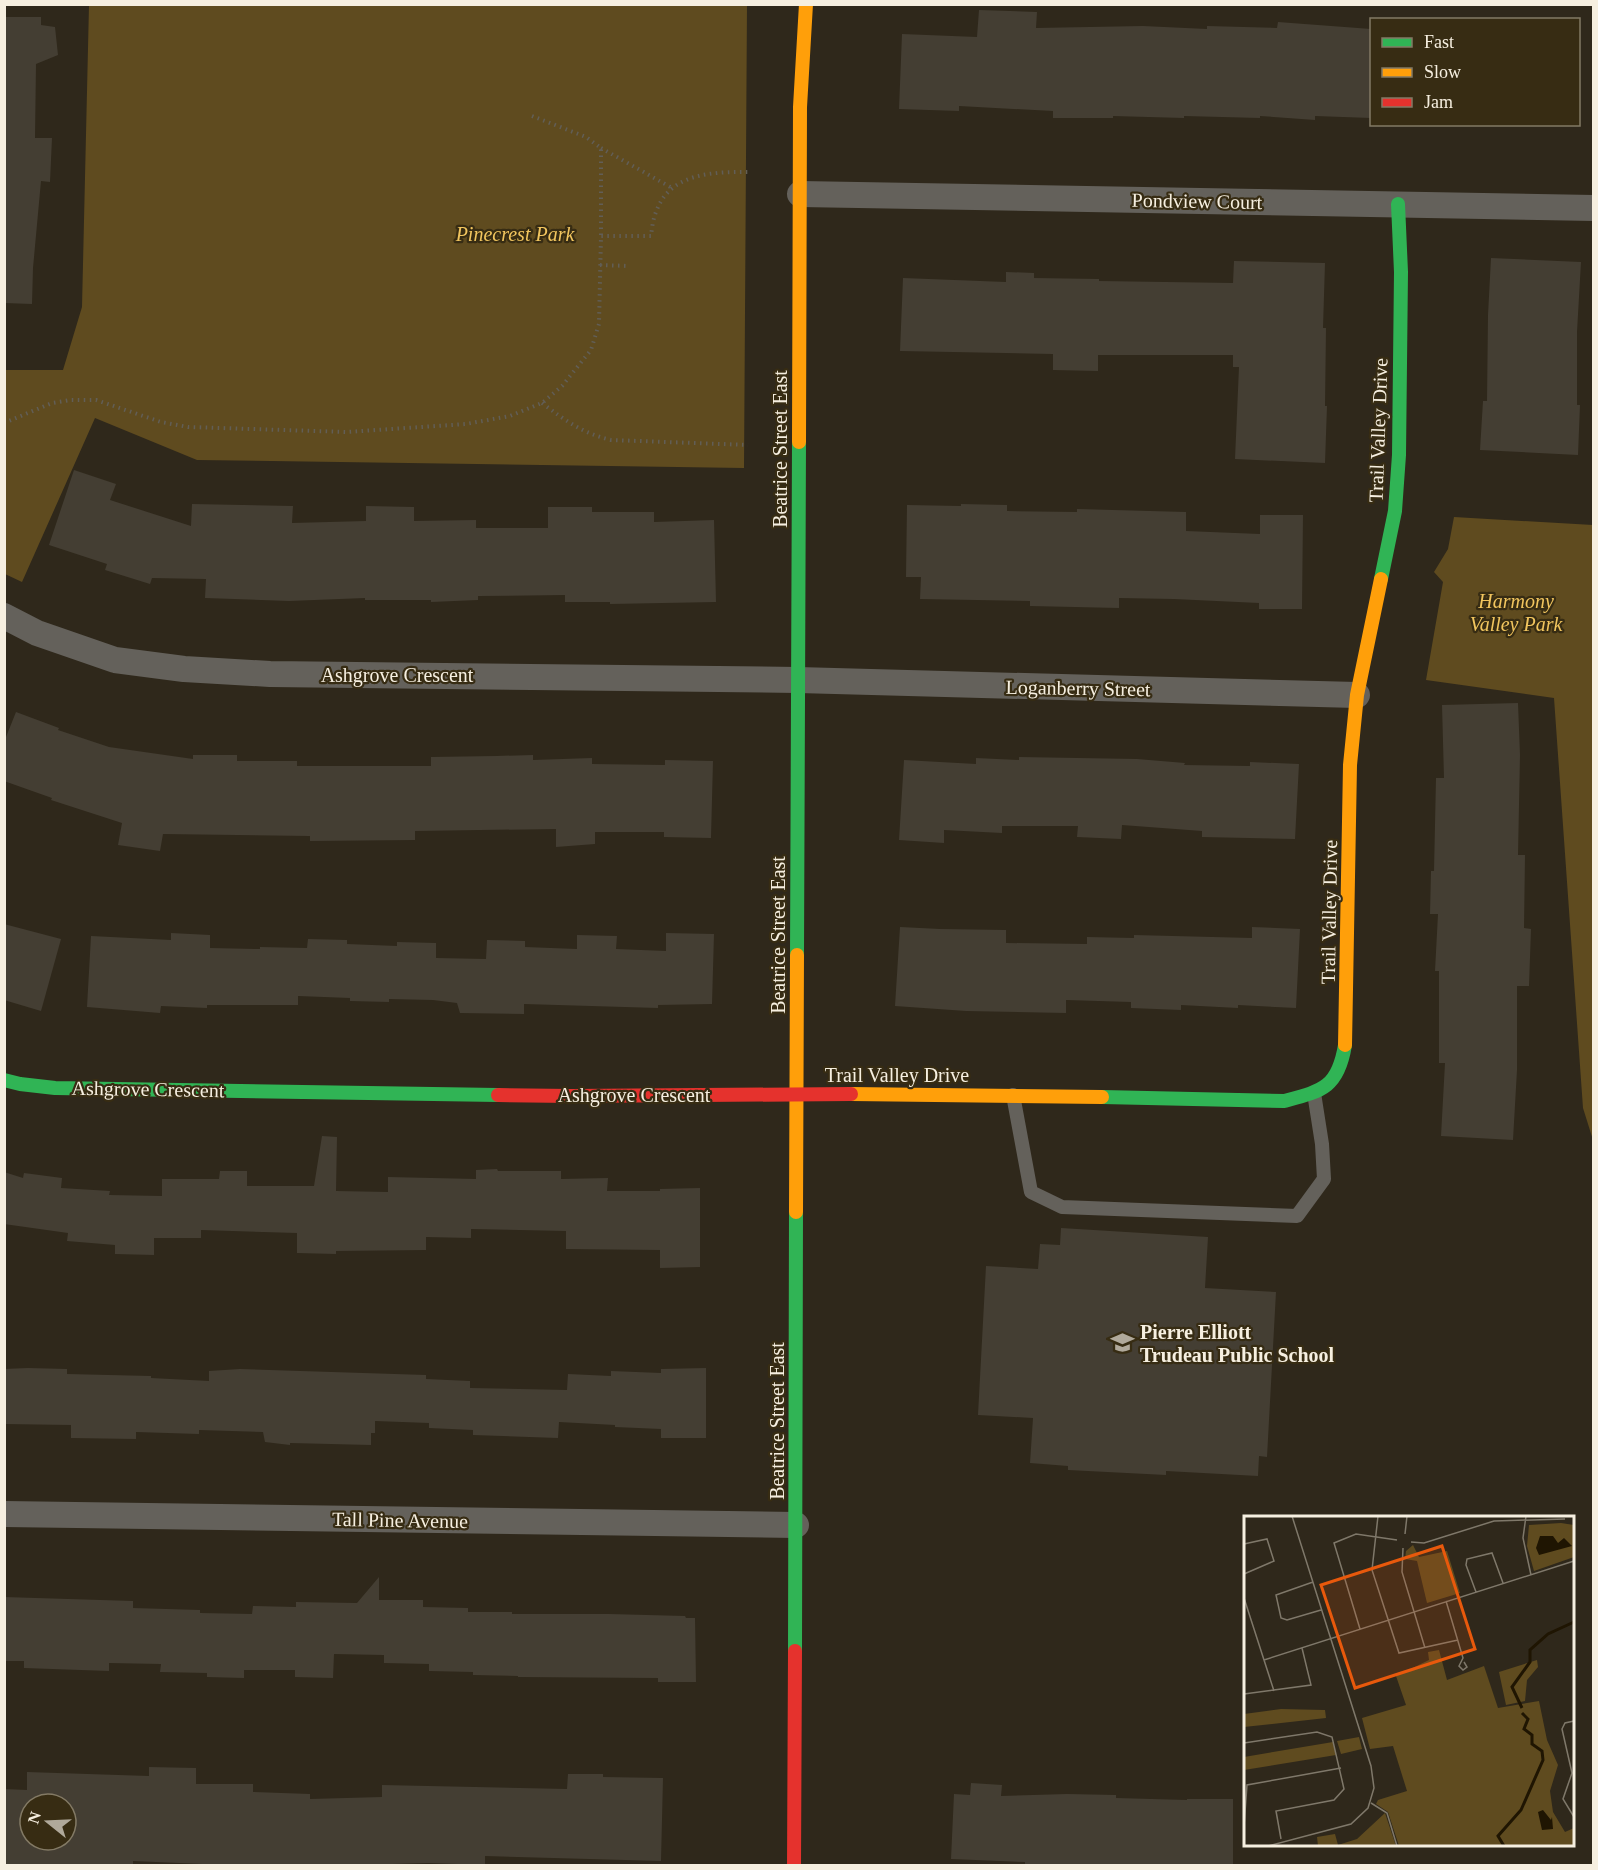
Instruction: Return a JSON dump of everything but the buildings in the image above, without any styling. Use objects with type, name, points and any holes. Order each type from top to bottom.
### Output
[{"type":"street","name":"Beatrice Street East","points":[[795,1866],[800,107],[806,4]]},
{"type":"street","name":"Pondview Court","points":[[800,194],[1593,208]]},
{"type":"street","name":"Trail Valley Drive","points":[[797,1093],[1284,1101],[1314,1094],[1333,1081],[1343,1060],[1346,1040],[1350,765],[1357,695],[1395,511],[1400,444],[1401,272],[1398,204]]},
{"type":"street","name":"Ashgrove Crescent","points":[[4,616],[37,633],[115,660],[184,669],[270,674],[798,680]]},
{"type":"street","name":"Loganberry Street","points":[[798,680],[1357,695]]},
{"type":"street","name":"Ashgrove Crescent","points":[[4,1080],[55,1088],[571,1096],[797,1093]]},
{"type":"street","name":"Tall Pine Avenue","points":[[4,1514],[796,1525]]},
{"type":"lane","points":[[1013,1095],[1031,1192],[1062,1207],[1297,1216],[1324,1179],[1322,1144],[1314,1094]]},
{"type":"path","points":[[532,116],[586,138],[672,188]]},
{"type":"path","points":[[4,423],[52,403],[96,400],[160,422],[188,427],[347,432],[466,424],[510,416],[542,403],[562,386],[591,350],[599,324],[601,148]]},
{"type":"path","points":[[600,236],[651,236],[655,212],[663,197],[672,188],[692,177],[716,172],[749,172]]},
{"type":"path","points":[[600,265],[629,266]]},
{"type":"path","points":[[542,403],[572,426],[591,435],[611,440],[748,445]]},
{"type":"green space","name":"Pinecrest Park","points":[[89,5],[747,5],[744,468],[197,460],[95,418],[22,582],[5,574],[5,370],[63,370],[82,307]]},
{"type":"green space","name":"Harmony Valley Park","points":[[1454,517],[1593,525],[1593,1140],[1583,1108],[1554,698],[1426,680],[1443,582],[1434,572],[1448,549]]},
{"type":"traffic: fast","points":[[1381,579],[1395,511],[1399,455],[1401,272],[1398,204]]},
{"type":"traffic: fast","points":[[797,955],[799,442]]},
{"type":"traffic: fast","points":[[1102,1097],[1284,1101],[1318,1090],[1333,1079],[1342,1059],[1345,1045]]},
{"type":"traffic: fast","points":[[4,1080],[55,1088],[498,1095]]},
{"type":"traffic: fast","points":[[795,1651],[796,1212]]},
{"type":"traffic: slow","points":[[799,442],[800,107],[806,4]]},
{"type":"traffic: slow","points":[[1345,1045],[1350,765],[1357,695],[1381,579]]},
{"type":"traffic: slow","points":[[796,1212],[797,955]]},
{"type":"traffic: slow","points":[[851,1094],[1102,1097]]},
{"type":"traffic: jam","points":[[498,1095],[851,1094]]},
{"type":"traffic: jam","points":[[794,1866],[795,1651]]},
{"type":"place","name":"Pierre Elliott Trudeau Public School","points":[[1122,1343]]}]
